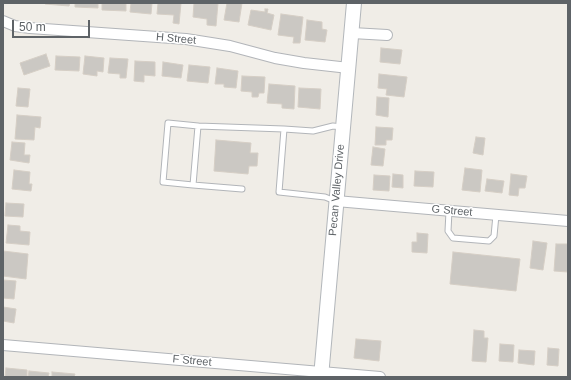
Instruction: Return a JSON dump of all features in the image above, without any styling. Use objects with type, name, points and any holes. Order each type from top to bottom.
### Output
[{"type":"main road","name":"Pecan Valley Drive","points":[[321,374],[354,3]]},
{"type":"street","name":"H Street","points":[[3,22],[30,28],[186,39],[230,46],[275,58],[349,68]]},
{"type":"street","points":[[352,33],[387,35]]},
{"type":"street","name":"G Street","points":[[336,201],[568,221]]},
{"type":"street","name":"F Street","points":[[3,345],[321,374],[380,377]]},
{"type":"lane","points":[[242,189],[163,182],[168,123],[198,126],[313,131],[333,126],[343,127]]},
{"type":"lane","points":[[193,185],[198,126]]},
{"type":"lane","points":[[284,129],[279,192],[326,197],[336,201]]},
{"type":"lane","points":[[449,211],[448,231],[453,238],[489,242],[494,236],[496,215]]},
{"type":"building","points":[[45,3],[70,3],[69,6]]},
{"type":"building","points":[[75,3],[98,3],[98,8],[75,7]]},
{"type":"building","points":[[102,3],[126,3],[126,11],[102,10]]},
{"type":"building","points":[[131,3],[152,3],[151,14],[130,12]]},
{"type":"building","points":[[158,3],[181,3],[179,24],[173,23],[174,15],[157,14]]},
{"type":"building","points":[[194,3],[218,3],[216,26],[207,25],[207,19],[193,17]]},
{"type":"building","points":[[227,3],[242,3],[239,22],[224,20]]},
{"type":"building","points":[[265,9],[268,9],[267,13],[274,15],[271,30],[248,25],[251,10],[265,12]]},
{"type":"building","points":[[281,14],[303,17],[300,43],[293,43],[294,37],[278,35]]},
{"type":"building","points":[[307,20],[322,22],[322,29],[327,30],[325,42],[305,40]]},
{"type":"building","points":[[381,48],[402,50],[400,64],[380,62]]},
{"type":"building","points":[[46,54],[50,66],[24,75],[20,63]]},
{"type":"building","points":[[56,56],[80,57],[79,71],[55,70]]},
{"type":"building","points":[[85,56],[104,58],[103,72],[97,71],[97,76],[83,74]]},
{"type":"building","points":[[110,58],[128,59],[126,78],[120,78],[120,74],[108,73]]},
{"type":"building","points":[[135,61],[155,62],[155,76],[144,75],[144,82],[134,81]]},
{"type":"building","points":[[163,62],[183,65],[181,78],[162,76]]},
{"type":"building","points":[[189,65],[210,67],[208,83],[187,81]]},
{"type":"building","points":[[217,68],[238,71],[236,88],[224,87],[224,84],[215,84]]},
{"type":"building","points":[[379,74],[407,77],[404,97],[386,95],[387,89],[378,88]]},
{"type":"building","points":[[242,76],[265,77],[264,93],[259,93],[258,97],[252,97],[252,92],[241,91]]},
{"type":"building","points":[[269,84],[295,86],[294,109],[282,108],[282,104],[267,103]]},
{"type":"building","points":[[18,88],[30,89],[28,107],[16,106]]},
{"type":"building","points":[[299,88],[321,89],[320,109],[298,107]]},
{"type":"building","points":[[377,97],[389,98],[388,117],[376,115]]},
{"type":"building","points":[[17,115],[41,117],[40,128],[35,127],[34,140],[15,139]]},
{"type":"building","points":[[376,127],[393,128],[392,140],[386,140],[386,145],[375,145]]},
{"type":"building","points":[[476,137],[485,138],[483,155],[473,153]]},
{"type":"building","points":[[216,140],[251,143],[250,153],[258,153],[257,166],[249,166],[248,174],[214,171]]},
{"type":"building","points":[[12,142],[25,143],[24,155],[30,155],[29,163],[10,160]]},
{"type":"building","points":[[373,147],[385,149],[383,166],[371,165]]},
{"type":"building","points":[[465,168],[482,170],[480,192],[462,190]]},
{"type":"building","points":[[14,170],[30,172],[29,184],[32,184],[31,191],[12,189]]},
{"type":"building","points":[[415,171],[434,172],[433,187],[414,186]]},
{"type":"building","points":[[393,174],[403,175],[403,188],[392,187]]},
{"type":"building","points":[[511,174],[527,176],[525,188],[519,188],[518,196],[509,195]]},
{"type":"building","points":[[374,175],[390,176],[389,191],[373,190]]},
{"type":"building","points":[[487,179],[504,181],[502,193],[485,191]]},
{"type":"building","points":[[6,203],[24,204],[23,217],[5,216]]},
{"type":"building","points":[[8,225],[20,226],[20,231],[30,232],[29,245],[6,243]]},
{"type":"building","points":[[417,233],[428,234],[427,253],[412,252],[412,242],[417,242]]},
{"type":"building","points":[[533,241],[547,243],[543,270],[530,268]]},
{"type":"building","points":[[556,244],[568,244],[568,272],[554,271]]},
{"type":"building","points":[[3,251],[28,254],[26,279],[3,276]]},
{"type":"building","points":[[453,252],[520,259],[516,291],[450,284]]},
{"type":"building","points":[[3,280],[16,281],[14,299],[3,298]]},
{"type":"building","points":[[3,307],[16,309],[14,323],[3,321]]},
{"type":"building","points":[[474,330],[484,331],[484,338],[488,338],[486,362],[472,361]]},
{"type":"building","points":[[356,339],[381,341],[379,361],[354,358]]},
{"type":"building","points":[[500,344],[514,345],[513,362],[499,361]]},
{"type":"building","points":[[548,348],[559,349],[558,366],[547,365]]},
{"type":"building","points":[[519,350],[535,351],[534,365],[518,363]]},
{"type":"building","points":[[6,368],[27,370],[27,377],[5,377]]},
{"type":"building","points":[[29,371],[49,373],[48,377],[28,377]]},
{"type":"building","points":[[52,372],[75,374],[74,377],[52,377]]}]
